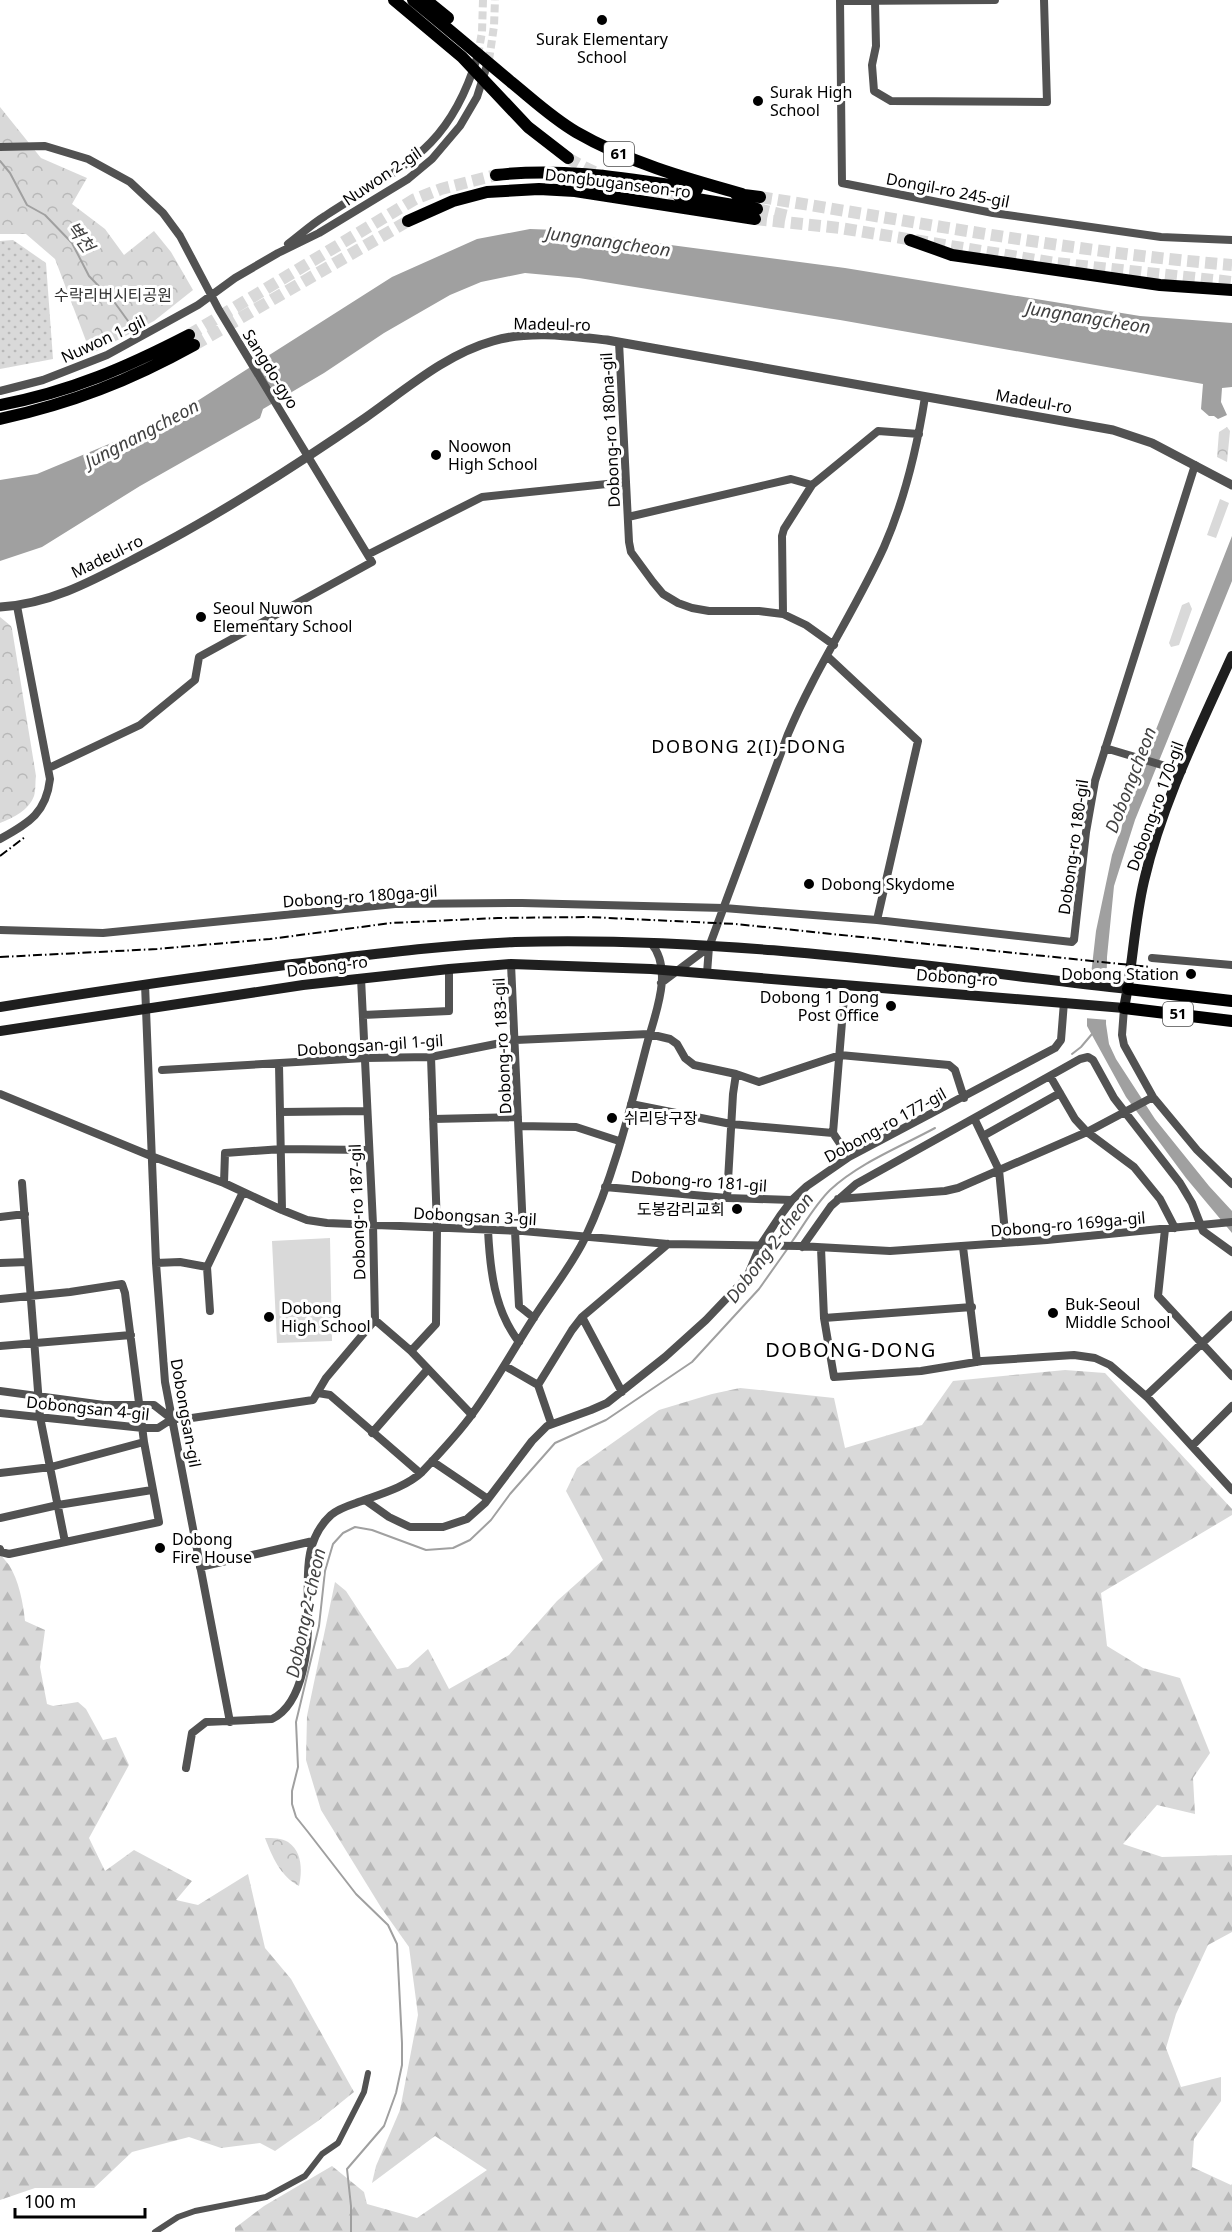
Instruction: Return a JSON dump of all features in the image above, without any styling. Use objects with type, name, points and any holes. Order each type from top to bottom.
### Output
[{"type":"main road","points":[[394,0],[462,57],[522,121],[568,158]]},
{"type":"main road","name":"61","points":[[413,0],[574,131],[609,150],[666,173],[742,195]]},
{"type":"main road","points":[[426,0],[496,61],[512,82]]},
{"type":"main road","name":"Dongbuganseon-ro","points":[[496,174],[536,171],[582,172],[742,195],[758,209]]},
{"type":"main road","name":"Dongbuganseon-ro","points":[[408,220],[464,198],[487,192],[527,189],[575,191],[758,209]]},
{"type":"main road","points":[[679,195],[758,209]]},
{"type":"main road","points":[[910,240],[952,255],[1160,285],[1232,290]]},
{"type":"main road","points":[[0,405],[52,393],[116,371],[191,340],[146,370],[92,394],[0,419]]},
{"type":"main road","name":"Dobong-ro 170-gil","points":[[1119,1007],[1143,883],[1155,843],[1182,771],[1232,657]]},
{"type":"main road","name":"Dobong-ro","points":[[0,1007],[145,984],[360,956],[448,946],[513,942],[651,943],[816,955],[1232,1001]]},
{"type":"main road","name":"Dobong-ro","points":[[0,1031],[361,978],[511,964],[662,969],[1067,1002],[1232,1021]]},
{"type":"street","points":[[840,0],[995,0]]},
{"type":"street","name":"Dongil-ro 245-gil","points":[[840,0],[842,183],[1015,216],[1161,237],[1232,240]]},
{"type":"street","points":[[875,1],[876,46],[872,65],[874,91],[891,101],[1047,102],[1044,0]]},
{"type":"street","name":"Nuwon 2-gil","points":[[211,296],[278,253],[322,217],[408,164],[442,130],[464,95],[477,58]]},
{"type":"street","name":"Nuwon 2-gil","points":[[278,253],[319,233],[408,179],[432,159],[452,138],[474,102],[489,60]]},
{"type":"street","name":"Sangdo-gyo","points":[[0,147],[45,146],[103,165],[145,194],[163,213],[180,236],[219,310],[370,558]]},
{"type":"street","name":"Nuwon 1-gil","points":[[0,391],[44,380],[107,355],[211,296]]},
{"type":"street","name":"Madeul-ro","points":[[0,607],[37,602],[91,582],[186,532],[309,456],[448,360],[482,345],[508,338],[535,335],[577,336],[619,342],[1124,433],[1152,443],[1232,485]]},
{"type":"street","name":"Dobong-ro 180na-gil","points":[[619,342],[631,552],[652,582],[670,598],[692,608],[783,614],[806,625],[834,645]]},
{"type":"street","points":[[707,973],[709,947],[800,705],[834,645],[893,525],[911,469],[925,397]]},
{"type":"street","points":[[783,614],[782,536],[784,529],[812,485],[878,431],[919,434]]},
{"type":"street","name":"Dobong-ro 180-gil","points":[[724,908],[878,920],[1070,943],[1074,941],[1095,781],[1109,749],[1195,465]]},
{"type":"street","name":"Dobong-ro 180na-gil","points":[[628,517],[791,479],[812,485]]},
{"type":"street","points":[[49,768],[140,725],[195,680],[199,657],[370,558],[482,497],[626,482]]},
{"type":"street","points":[[0,839],[26,824],[44,805],[50,779],[17,606]]},
{"type":"street","points":[[827,656],[918,741],[878,920]]},
{"type":"street","points":[[1109,749],[1182,771]]},
{"type":"street","name":"Dobong-ro 180ga-gil","points":[[0,930],[103,933],[415,904],[522,903],[724,908]]},
{"type":"street","points":[[651,943],[661,958],[661,982]]},
{"type":"street","points":[[661,982],[709,947]]},
{"type":"street","points":[[1152,957],[1232,965]]},
{"type":"street","name":"Dobong-ro 183-gil","points":[[511,964],[519,1126],[519,1231]]},
{"type":"street","points":[[363,1015],[449,1011],[449,969]]},
{"type":"street","name":"Dobong-ro 187-gil","points":[[361,978],[373,1224],[375,1320]]},
{"type":"street","name":"Dobong-ro 181-gil","points":[[186,1768],[192,1733],[206,1722],[272,1719],[286,1708],[297,1692],[306,1649],[308,1570],[313,1541],[318,1530],[334,1512],[404,1484],[432,1461],[472,1415],[579,1250],[605,1187],[631,1104],[661,982]]},
{"type":"street","name":"Dobongsan-gil","points":[[145,984],[156,1263],[163,1363],[230,1722]]},
{"type":"street","points":[[844,985],[833,1133],[849,1157]]},
{"type":"street","name":"Dobong-ro 177-gil","points":[[365,1500],[405,1525],[423,1528],[450,1526],[463,1521],[488,1499],[532,1441],[551,1423],[591,1410],[622,1392],[687,1338],[747,1277],[763,1246],[792,1200],[807,1186],[849,1157],[964,1098],[1057,1046],[1061,1040],[1067,1002]]},
{"type":"street","points":[[1119,1007],[1124,1045],[1151,1098],[1197,1150],[1232,1184]]},
{"type":"street","points":[[649,1034],[670,1039],[677,1044],[684,1058],[694,1065],[736,1074],[759,1082],[840,1055],[949,1065],[955,1070],[964,1098]]},
{"type":"street","name":"Dobongsan-gil 1-gil","points":[[162,1070],[279,1065],[365,1058],[431,1057],[516,1041],[649,1034]]},
{"type":"street","points":[[411,1351],[436,1324],[437,1227],[431,1057]]},
{"type":"street","points":[[800,1246],[838,1199],[856,1184],[1080,1059],[1091,1058],[1114,1098],[1180,1183],[1207,1234],[1232,1252]]},
{"type":"street","points":[[279,1065],[282,1210]]},
{"type":"street","points":[[727,1198],[736,1074]]},
{"type":"street","name":"Dobong-ro 169ga-gil","points":[[1050,1076],[1075,1119],[1087,1132],[1134,1167],[1160,1199],[1175,1228]]},
{"type":"street","points":[[983,1136],[1060,1093]]},
{"type":"street","name":"Dobongsan 3-gil","points":[[0,1094],[151,1156],[224,1183],[307,1220],[327,1223],[519,1231],[668,1244],[800,1246]]},
{"type":"street","points":[[838,1199],[945,1191],[958,1188],[1087,1132],[1151,1098]]},
{"type":"street","points":[[631,1104],[731,1124],[833,1133]]},
{"type":"street","points":[[281,1113],[366,1111]]},
{"type":"street","points":[[433,1119],[518,1117]]},
{"type":"street","points":[[974,1118],[999,1170],[1006,1243]]},
{"type":"street","name":"Dobong-ro 183-gil","points":[[519,1126],[576,1127],[619,1141]]},
{"type":"street","points":[[224,1183],[225,1153],[282,1149],[368,1150]]},
{"type":"street","points":[[22,1183],[40,1417],[65,1542]]},
{"type":"street","name":"Dobong-ro 181-gil","points":[[605,1187],[727,1198],[792,1200]]},
{"type":"street","points":[[210,1311],[207,1267],[243,1192]]},
{"type":"street","points":[[0,1217],[25,1214]]},
{"type":"street","name":"Dobong-ro 169ga-gil","points":[[800,1246],[890,1251],[963,1247],[1232,1222]]},
{"type":"street","points":[[1165,1228],[1158,1296],[1232,1376]]},
{"type":"street","points":[[488,1230],[491,1276],[505,1318],[519,1342]]},
{"type":"street","points":[[519,1231],[519,1306],[534,1318]]},
{"type":"street","points":[[538,1385],[582,1317],[668,1244]]},
{"type":"street","points":[[963,1247],[977,1362]]},
{"type":"street","points":[[821,1248],[824,1318],[834,1377],[921,1371],[977,1362],[1074,1355],[1095,1358],[1110,1365],[1146,1396],[1231,1488]]},
{"type":"street","points":[[0,1263],[28,1262]]},
{"type":"street","points":[[156,1263],[180,1262],[207,1267]]},
{"type":"street","points":[[0,1299],[122,1284],[131,1335],[144,1442],[159,1522],[9,1554],[1,1552],[0,1549]]},
{"type":"street","points":[[824,1318],[972,1307]]},
{"type":"street","points":[[1146,1396],[1232,1315]]},
{"type":"street","points":[[582,1317],[622,1392]]},
{"type":"street","points":[[0,1391],[117,1406],[154,1406],[172,1419],[313,1400],[326,1378],[375,1320],[411,1351],[472,1415]]},
{"type":"street","points":[[0,1346],[131,1335]]},
{"type":"street","points":[[505,1366],[538,1385],[551,1423]]},
{"type":"street","points":[[372,1433],[428,1369]]},
{"type":"street","points":[[318,1393],[330,1395],[420,1473]]},
{"type":"street","points":[[1192,1446],[1232,1406]]},
{"type":"street","name":"Dobongsan 4-gil","points":[[0,1413],[143,1428],[158,1428],[172,1419]]},
{"type":"street","points":[[0,1473],[51,1467],[144,1442]]},
{"type":"street","points":[[432,1461],[488,1499]]},
{"type":"street","points":[[0,1518],[58,1504],[152,1490]]},
{"type":"street","points":[[200,1567],[313,1541]]},
{"type":"street","points":[[154,2232],[178,2217],[195,2211],[266,2197],[305,2176],[322,2154],[338,2144],[364,2092],[368,2073]]},
{"type":"green space","name":"수락리버시티공원","points":[[0,107],[41,158],[87,178],[72,204],[105,229],[124,255],[154,231],[171,252],[193,290],[154,321],[91,354],[55,259],[26,234],[0,234]]},
{"type":"green space","points":[[13,240],[46,263],[53,359],[0,369],[0,241]]},
{"type":"green space","points":[[1227,427],[1230,431],[1227,462],[1217,457],[1219,432]]},
{"type":"green space","points":[[1220,499],[1229,503],[1216,538],[1207,535]]},
{"type":"green space","points":[[1189,602],[1192,609],[1179,645],[1171,647],[1169,643],[1182,605]]},
{"type":"green space","points":[[0,617],[12,629],[36,776],[35,794],[32,801],[15,816],[0,823]]},
{"type":"green space","points":[[330,1238],[332,1341],[277,1343],[272,1241]]},
{"type":"green space","points":[[1065,1370],[1105,1373],[1232,1509],[1232,1515],[1101,1593],[1107,1646],[1143,1668],[1180,1678],[1210,1753],[1193,1778],[1195,1814],[1157,1805],[1123,1844],[1162,1857],[1232,1855],[1232,1932],[1208,1945],[1176,2014],[1166,2048],[1181,2087],[1221,2077],[1221,2101],[1194,2139],[1192,2167],[1232,2184],[1232,2232],[235,2232],[235,2228],[264,2206],[332,2166],[364,2192],[367,2204],[417,2218],[487,2170],[435,2136],[372,2183],[376,2166],[400,2110],[418,2015],[409,1947],[382,1909],[321,1810],[306,1760],[307,1716],[335,1582],[346,1591],[397,1669],[408,1667],[428,1649],[449,1689],[509,1655],[557,1601],[603,1560],[566,1491],[577,1468],[659,1410],[740,1388],[834,1398],[845,1448],[922,1425],[953,1381]]},
{"type":"green space","points":[[0,1554],[9,1565],[15,1578],[22,1599],[25,1621],[45,1630],[40,1667],[47,1704],[53,1706],[78,1702],[86,1709],[103,1740],[116,1737],[129,1765],[89,1838],[105,1871],[134,1850],[192,1881],[176,1900],[198,1905],[248,1874],[265,1948],[291,1979],[354,2092],[275,2151],[260,2143],[221,2148],[189,2137],[132,2152],[94,2188],[35,2188],[0,2200]]},
{"type":"green space","points":[[265,1838],[277,1838],[293,1846],[299,1857],[301,1869],[299,1886],[282,1871]]},
{"type":"water","name":"Jungnangcheon","points":[[530,229],[557,230],[845,268],[1140,316],[1232,323],[1232,387],[1222,388],[1221,402],[1227,415],[1218,419],[1209,416],[1201,409],[1203,384],[840,320],[579,278],[525,273],[481,282],[450,295],[384,333],[324,373],[263,409],[260,418],[140,486],[42,547],[0,561],[0,480],[37,474],[169,419],[392,277],[477,239]]},
{"type":"water","points":[[1232,536],[1232,581],[1135,820],[1114,886],[1107,957],[1106,1024],[1109,1044],[1116,1059],[1155,1119],[1232,1211],[1232,1233],[1186,1178],[1126,1097],[1087,1026],[1087,1010],[1096,931],[1112,855],[1146,755]]},
{"type":"pier","points":[[1088,973],[1110,975],[1109,1020],[1084,1018]]},
{"type":"waterway","name":"벽천","points":[[0,161],[10,173],[27,205],[45,215],[72,243],[89,276],[115,303],[136,332]]},
{"type":"waterway","name":"Dobong 2-cheon","points":[[1072,1054],[1092,1034]]},
{"type":"waterway","name":"Dobong 2-cheon","points":[[791,1243],[819,1202],[841,1180],[935,1128]]},
{"type":"waterway","name":"Dobong 2-cheon","points":[[351,2232],[347,2169],[384,2126],[396,2093],[402,2065],[402,2043],[397,1944],[388,1925],[356,1894],[296,1817],[292,1804],[292,1791],[298,1767],[296,1722],[319,1626],[325,1571],[333,1544],[343,1533],[355,1527],[372,1530],[426,1550],[453,1548],[470,1540],[491,1520],[510,1494],[555,1443],[606,1420],[692,1362],[759,1289],[788,1248]]},
{"type":"tunnel","points":[[478,55],[482,32],[483,0]]},
{"type":"tunnel","points":[[489,60],[495,0]]},
{"type":"tunnel","points":[[568,158],[608,178],[679,196]]},
{"type":"tunnel","points":[[189,335],[415,199],[441,189],[496,175]]},
{"type":"tunnel","points":[[760,197],[1054,244],[1232,265]]},
{"type":"tunnel","points":[[757,209],[788,216]]},
{"type":"tunnel","points":[[755,219],[840,228],[1055,263],[1232,282]]},
{"type":"tunnel","points":[[194,345],[408,221]]},
{"type":"railway","points":[[0,856],[25,837]]},
{"type":"railway","points":[[0,957],[157,949],[270,939],[391,923],[588,917],[736,924],[1150,967]]},
{"type":"place","name":"Surak Elementary School","points":[[602,20]]},
{"type":"place","name":"Surak High School","points":[[758,101]]},
{"type":"place","name":"Noowon High School","points":[[436,455]]},
{"type":"place","name":"Seoul Nuwon Elementary School","points":[[201,617]]},
{"type":"place","name":"Dobong Skydome","points":[[809,884]]},
{"type":"place","name":"Dobong Station","points":[[1191,974]]},
{"type":"place","name":"Dobong 1 Dong Post Office","points":[[891,1006]]},
{"type":"place","name":"쉬리당구장","points":[[612,1118]]},
{"type":"place","name":"도봉감리교회","points":[[737,1209]]},
{"type":"place","name":"Buk-Seoul Middle School","points":[[1053,1313]]},
{"type":"place","name":"Dobong High School","points":[[269,1317]]},
{"type":"place","name":"Dobong Fire House","points":[[160,1548]]},
{"type":"district","name":"DOBONG 2(I)-DONG","points":[[749,747]]},
{"type":"district","name":"DOBONG-DONG","points":[[851,1350]]},
{"type":"water label","name":"Dobongcheon","points":[[1131,780]]}]
